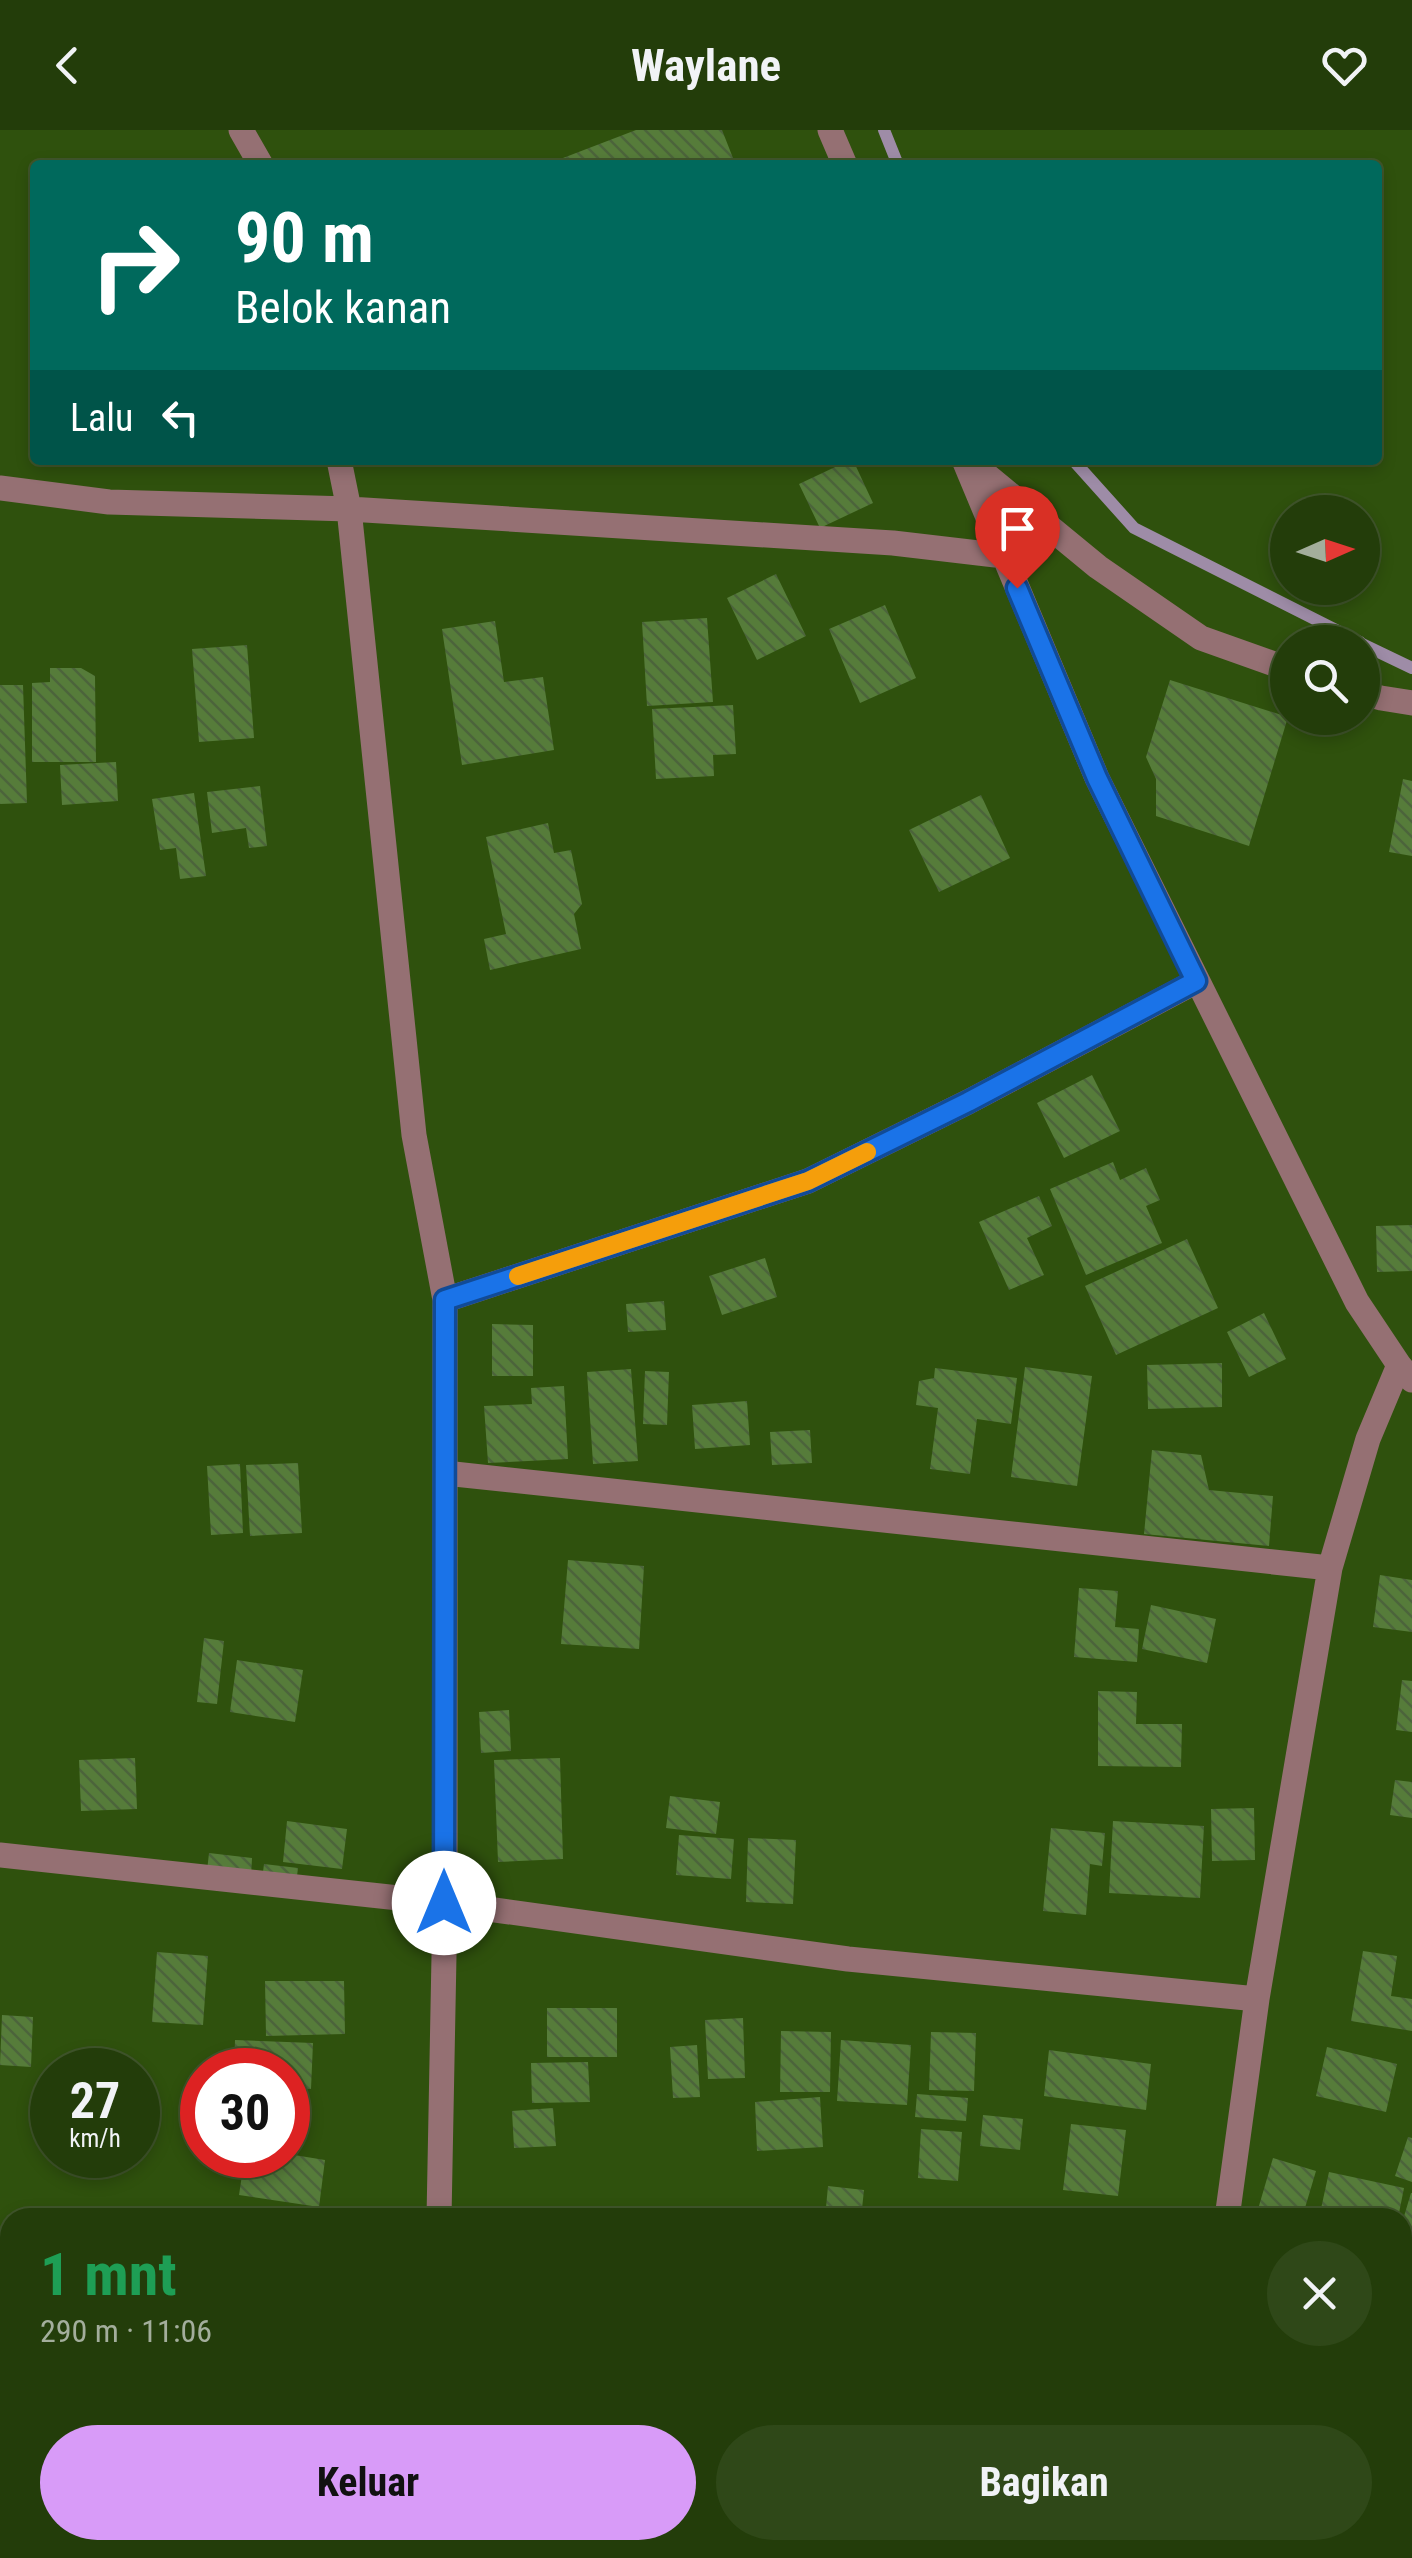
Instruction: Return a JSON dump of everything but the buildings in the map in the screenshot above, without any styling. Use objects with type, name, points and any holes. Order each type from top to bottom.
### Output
[{"type":"street","points":[[241,130],[257,160]]},
{"type":"street","points":[[830,130],[842,160]]},
{"type":"street","points":[[340,465],[349,509],[414,1134],[445,1300],[444,1903],[438,2208]]},
{"type":"street","points":[[968,465],[1097,778],[1358,1302],[1405,1372],[1368,1439],[1330,1568],[1257,1999],[1228,2208]]},
{"type":"street","points":[[972,465],[1098,567],[1201,638],[1270,663]]},
{"type":"street","points":[[0,488],[108,502],[349,509],[892,543],[1004,556]]},
{"type":"street","points":[[1380,698],[1412,703]]},
{"type":"street","points":[[445,1300],[808,1181],[968,1102],[1196,981]]},
{"type":"street","points":[[445,1474],[1330,1568]]},
{"type":"street","points":[[0,1855],[444,1903],[848,1959],[1257,1999]]},
{"type":"waterway","points":[[884,130],[896,160]]},
{"type":"waterway","points":[[1077,465],[1134,528],[1326,625]]},
{"type":"waterway","points":[[1380,653],[1412,668]]},
{"type":"slow traffic","points":[[518,1276],[808,1181],[867,1152]]},
{"type":"route","points":[[444,1903],[445,1300],[808,1181],[968,1102],[1196,981],[1097,778],[1017,588]]}]
